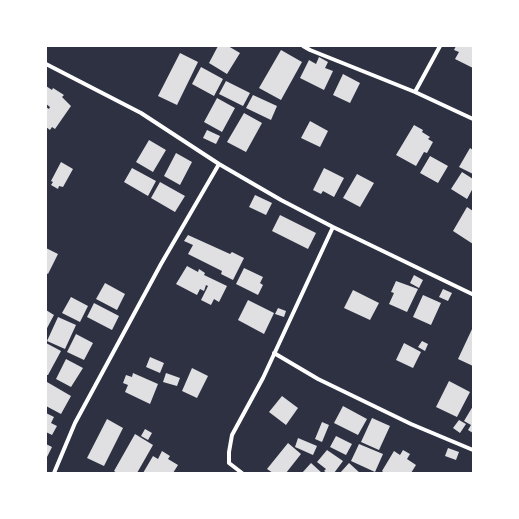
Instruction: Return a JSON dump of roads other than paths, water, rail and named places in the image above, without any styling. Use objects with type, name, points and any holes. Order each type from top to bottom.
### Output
[{"type":"street","points":[[303,46],[415,92],[473,119]]},
{"type":"street","points":[[415,92],[440,46]]},
{"type":"street","points":[[46,64],[141,113],[219,164],[281,200],[333,227],[473,293]]},
{"type":"street","points":[[54,473],[75,423],[161,264],[219,164]]},
{"type":"street","points":[[242,473],[229,463],[232,435],[311,277],[333,227]]},
{"type":"street","points":[[274,353],[318,379],[411,424],[473,450]]}]
